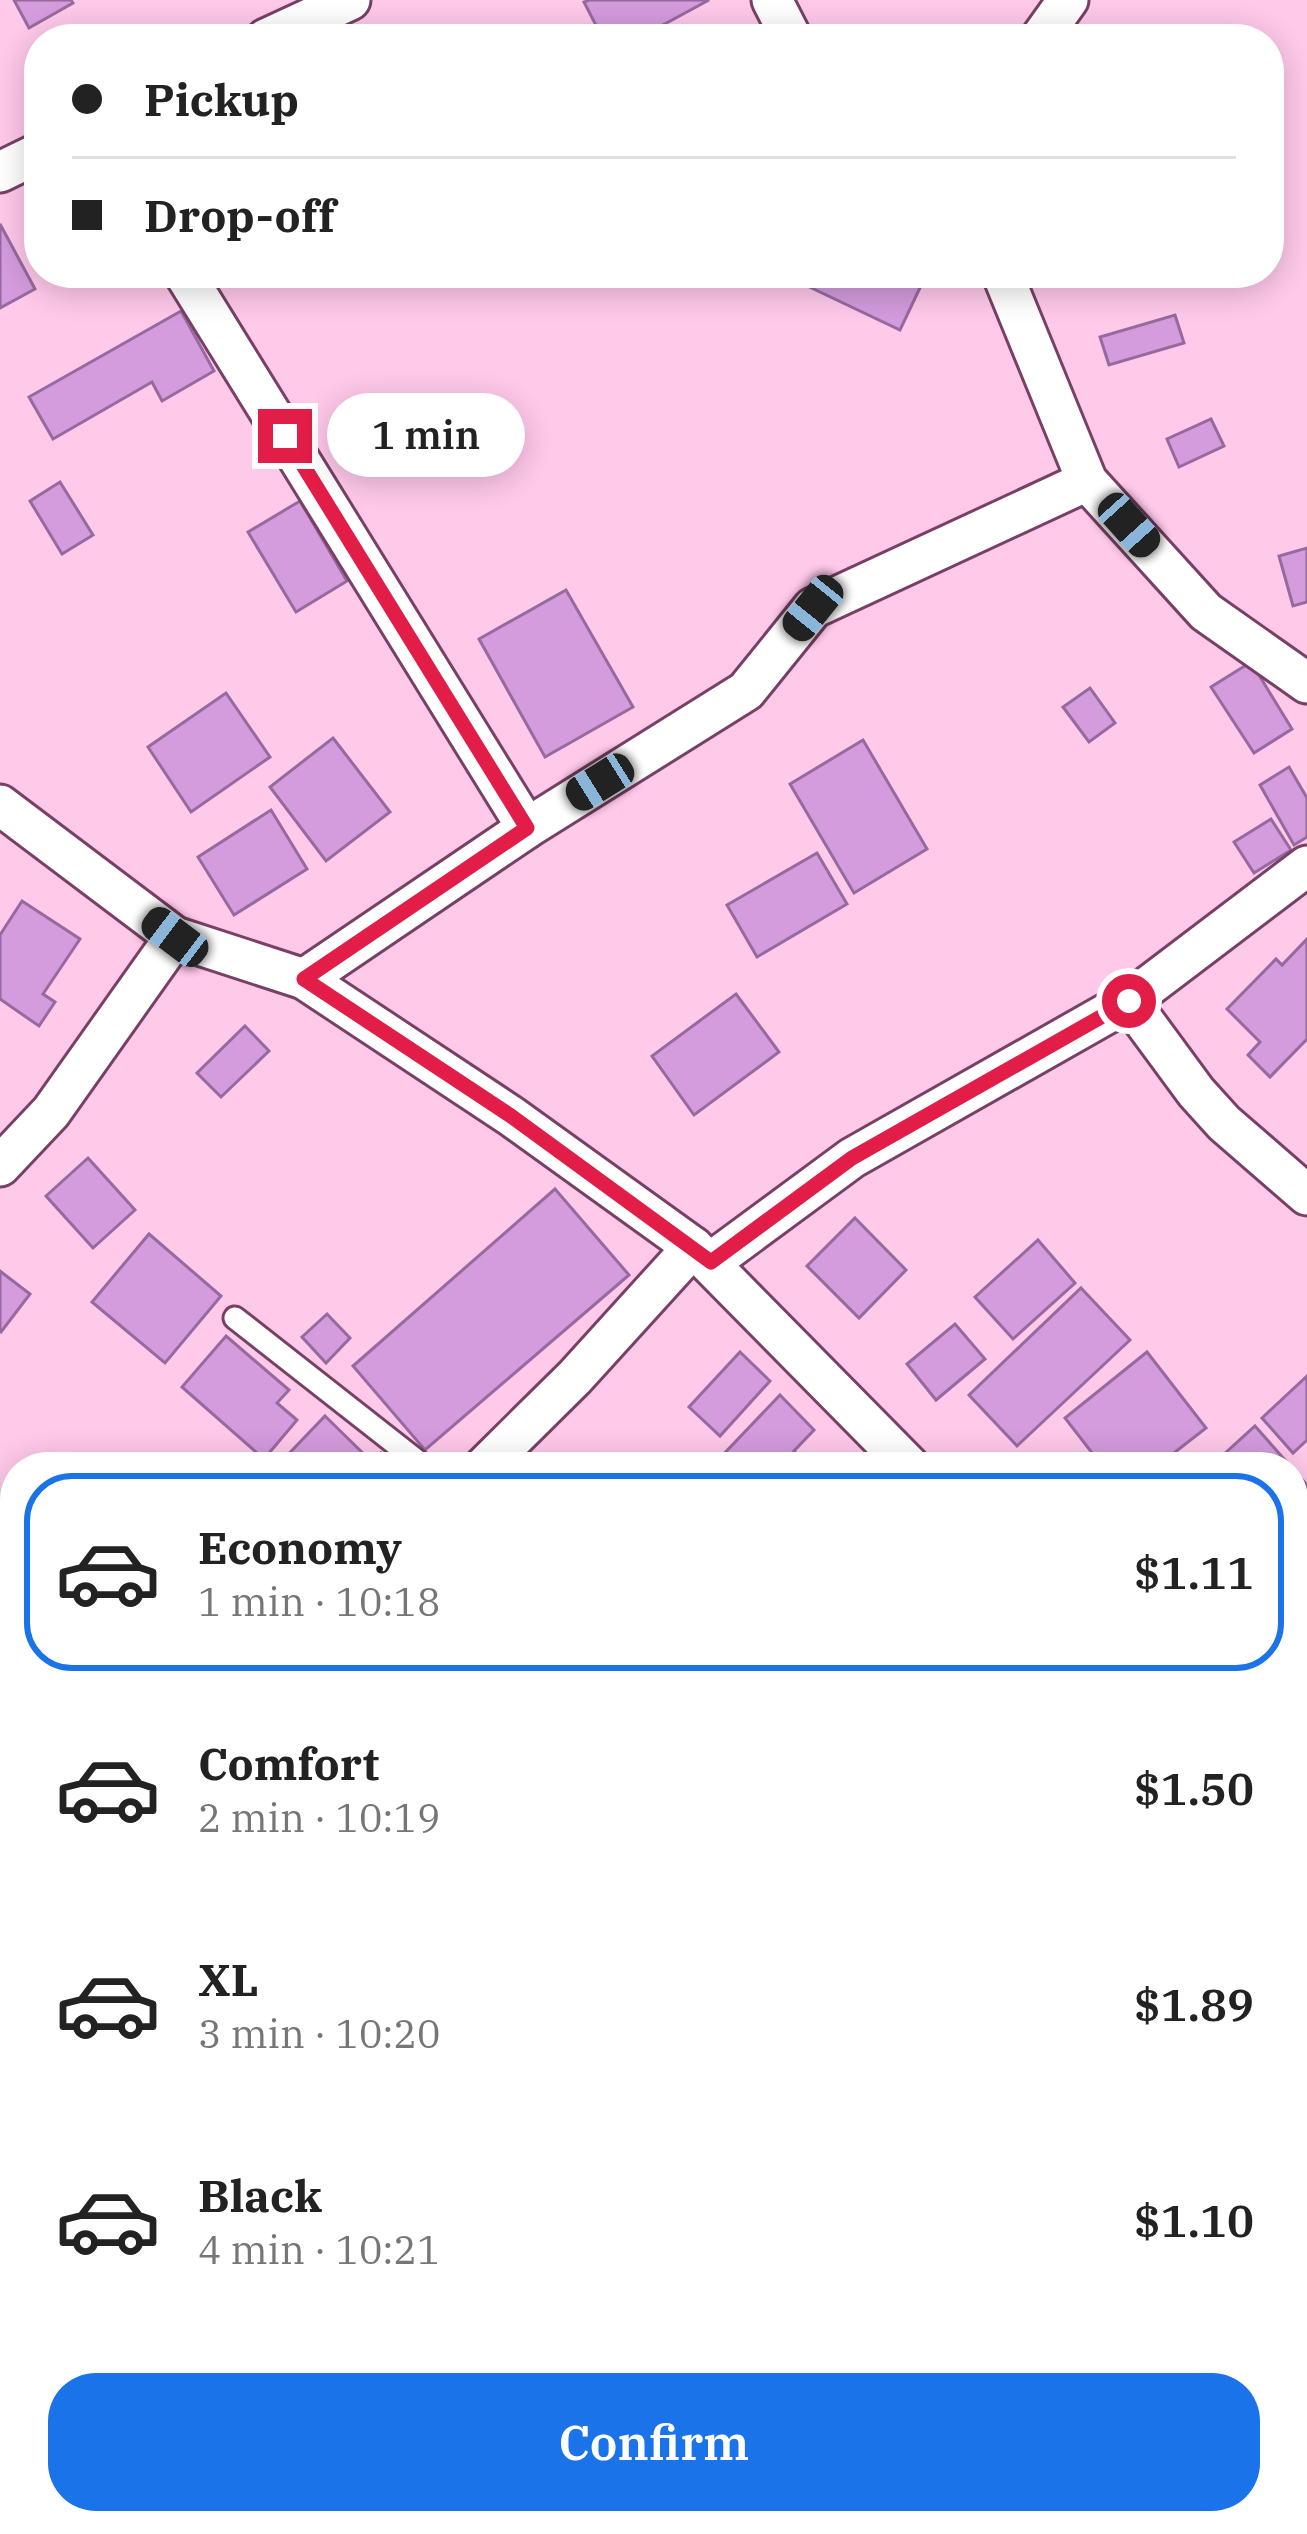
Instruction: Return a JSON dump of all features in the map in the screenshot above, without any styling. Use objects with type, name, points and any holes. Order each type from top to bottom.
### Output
[{"type":"street","points":[[298,24],[350,0]]},
{"type":"street","points":[[193,288],[527,828]]},
{"type":"street","points":[[1008,288],[1087,481],[1206,612],[1307,682]]},
{"type":"street","points":[[304,979],[527,828],[746,691],[813,608],[1087,481]]},
{"type":"street","points":[[0,806],[175,937],[304,979],[511,1116],[702,1254],[895,1452]]},
{"type":"street","points":[[499,1452],[702,1254],[852,1158],[1129,1001],[1307,866]]},
{"type":"street","points":[[0,1166],[50,1112],[175,937]]},
{"type":"street","points":[[1129,1001],[1224,1123],[1307,1195]]},
{"type":"lane","points":[[235,1318],[406,1452]]},
{"type":"building","points":[[14,0],[73,3],[36,24],[27,24]]},
{"type":"building","points":[[709,0],[665,24],[595,24],[584,2]]},
{"type":"building","points":[[0,224],[24,269],[24,288],[35,289],[0,308]]},
{"type":"building","points":[[812,288],[920,288],[900,330]]},
{"type":"building","points":[[181,311],[214,371],[162,401],[152,382],[53,439],[29,397]]},
{"type":"building","points":[[1175,315],[1184,343],[1109,365],[1100,337]]},
{"type":"building","points":[[1211,419],[1224,446],[1179,467],[1167,439]]},
{"type":"building","points":[[60,482],[93,535],[62,554],[30,501]]},
{"type":"building","points":[[300,501],[347,581],[296,612],[248,532]]},
{"type":"building","points":[[1307,548],[1307,602],[1293,606],[1279,556]]},
{"type":"building","points":[[566,590],[633,707],[545,757],[479,639]]},
{"type":"building","points":[[1251,662],[1292,729],[1254,753],[1211,687]]},
{"type":"building","points":[[1090,688],[1115,723],[1089,742],[1063,707]]},
{"type":"building","points":[[226,693],[270,757],[191,812],[148,747]]},
{"type":"building","points":[[333,738],[390,812],[326,861],[270,787]]},
{"type":"building","points":[[863,740],[927,849],[854,893],[790,784]]},
{"type":"building","points":[[1289,767],[1307,798],[1307,837],[1294,845],[1260,785]]},
{"type":"building","points":[[271,810],[307,869],[234,915],[198,857]]},
{"type":"building","points":[[1271,819],[1291,850],[1254,873],[1234,842]]},
{"type":"building","points":[[817,853],[847,904],[757,957],[727,905]]},
{"type":"building","points":[[22,901],[80,939],[43,994],[55,1002],[39,1026],[0,999],[0,935]]},
{"type":"building","points":[[1307,939],[1307,1039],[1270,1077],[1248,1055],[1260,1042],[1227,1009],[1276,959],[1282,965]]},
{"type":"building","points":[[736,994],[779,1052],[694,1115],[652,1056]]},
{"type":"building","points":[[245,1026],[269,1051],[221,1097],[197,1073]]},
{"type":"building","points":[[88,1158],[135,1210],[93,1248],[46,1196]]},
{"type":"building","points":[[555,1189],[629,1275],[425,1450],[353,1366]]},
{"type":"building","points":[[855,1218],[906,1270],[859,1318],[807,1266]]},
{"type":"building","points":[[149,1234],[221,1296],[165,1363],[92,1302]]},
{"type":"building","points":[[1038,1240],[1075,1283],[1013,1339],[975,1297]]},
{"type":"building","points":[[0,1271],[30,1294],[1,1332],[0,1331]]},
{"type":"building","points":[[1081,1288],[1130,1340],[1017,1446],[969,1395]]},
{"type":"building","points":[[327,1314],[350,1338],[326,1363],[302,1337]]},
{"type":"building","points":[[955,1324],[985,1359],[936,1400],[907,1364]]},
{"type":"building","points":[[226,1336],[289,1390],[277,1403],[297,1420],[270,1452],[256,1452],[182,1387]]},
{"type":"building","points":[[740,1352],[770,1381],[720,1436],[689,1407]]},
{"type":"building","points":[[1147,1352],[1206,1428],[1175,1452],[1091,1452],[1065,1418]]},
{"type":"building","points":[[1307,1376],[1307,1440],[1292,1452],[1262,1418]]},
{"type":"building","points":[[780,1395],[814,1430],[795,1452],[726,1452]]},
{"type":"building","points":[[325,1416],[362,1452],[291,1452]]},
{"type":"building","points":[[1255,1426],[1278,1452],[1226,1452]]},
{"type":"route","points":[[285,436],[527,828],[304,979],[511,1116],[711,1262],[852,1158],[1129,1001]]}]
